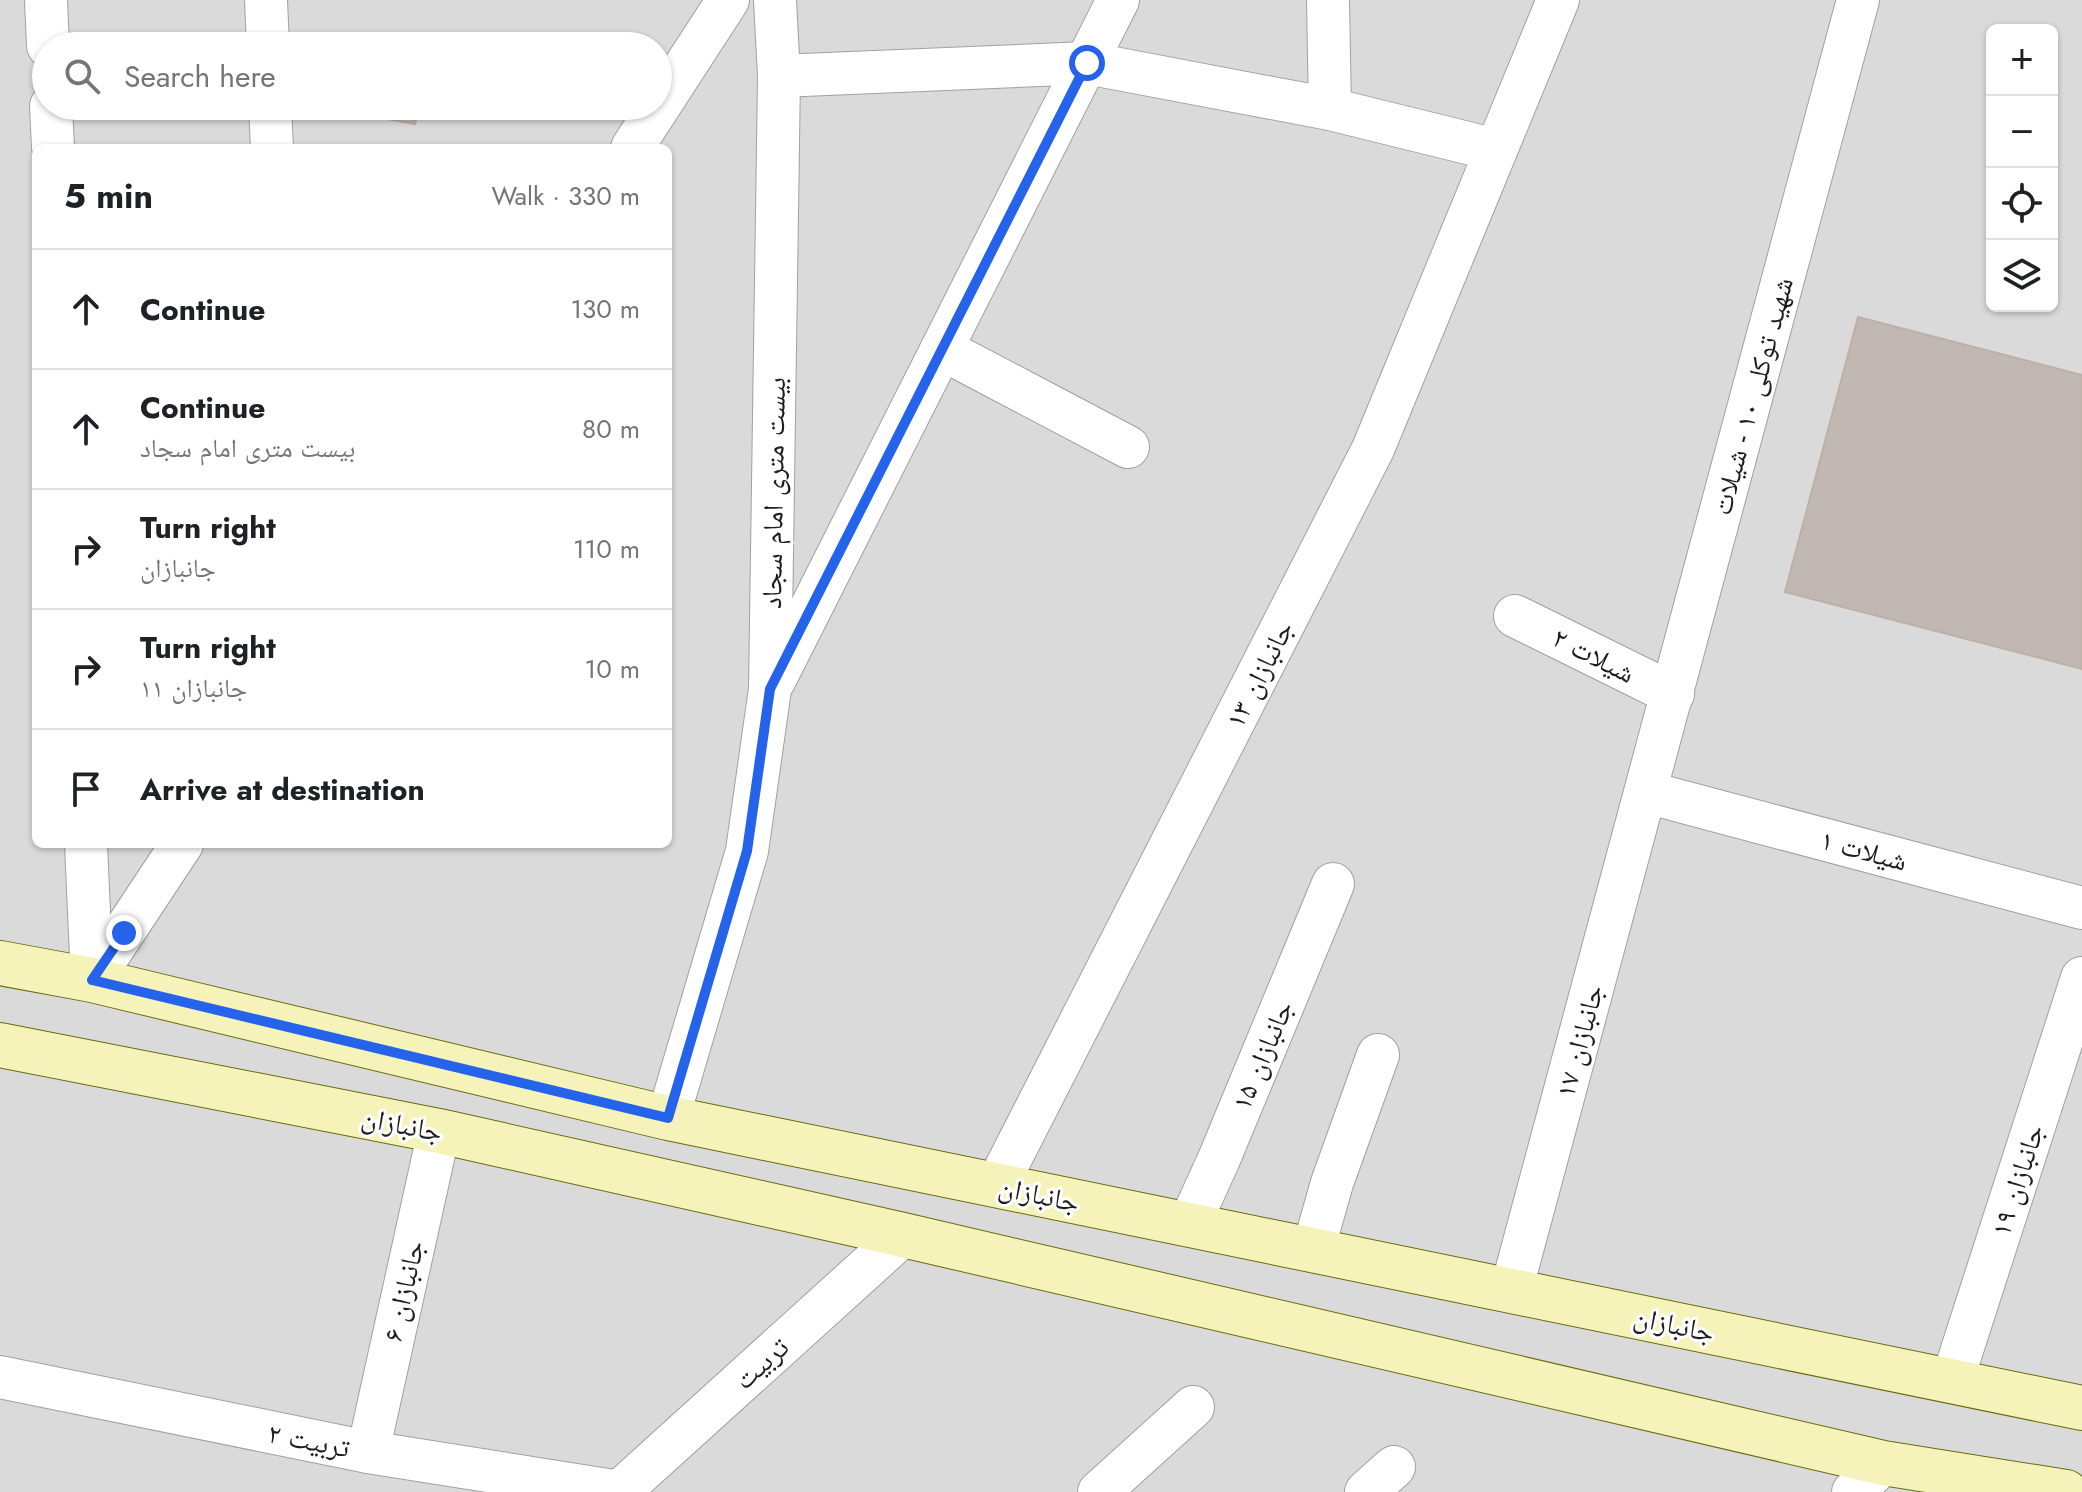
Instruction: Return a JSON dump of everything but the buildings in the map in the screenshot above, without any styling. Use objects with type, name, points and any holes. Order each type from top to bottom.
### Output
[{"type":"main road","name":"جانبازان","points":[[0,963],[92,980],[668,1118],[2082,1408]]},
{"type":"main road","name":"جانبازان","points":[[0,1045],[439,1131],[903,1235],[1868,1477],[2066,1492]]},
{"type":"street","points":[[46,0],[47,32]]},
{"type":"street","points":[[266,0],[267,32]]},
{"type":"street","points":[[672,86],[728,0]]},
{"type":"street","name":"بیست متری امام سجاد","points":[[668,1118],[747,851],[770,689],[779,76],[775,0]]},
{"type":"street","points":[[770,689],[1118,0]]},
{"type":"street","points":[[1328,0],[1330,109]]},
{"type":"street","name":"جانبازان ۱۳","points":[[997,1185],[1373,449],[1558,0]]},
{"type":"street","name":"شهید توکلی ۱۰ - شیلات","points":[[1646,792],[1858,0]]},
{"type":"street","points":[[779,76],[1087,63],[1330,109],[1496,150]]},
{"type":"street","points":[[52,120],[53,144]]},
{"type":"street","points":[[271,120],[272,144]]},
{"type":"street","points":[[635,144],[650,120]]},
{"type":"street","points":[[942,349],[1128,447]]},
{"type":"street","name":"شیلات ۲","points":[[1515,616],[1673,694]]},
{"type":"street","name":"شیلات ۱","points":[[1646,792],[2082,908]]},
{"type":"street","name":"جانبازان ۱۷","points":[[1511,1291],[1646,792]]},
{"type":"street","points":[[86,848],[92,980]]},
{"type":"street","points":[[92,980],[179,848]]},
{"type":"street","name":"جانبازان ۱۵","points":[[1189,1225],[1333,884]]},
{"type":"street","name":"جانبازان ۱۹","points":[[1952,1381],[2082,978]]},
{"type":"street","points":[[1313,1250],[1332,1183],[1378,1055]]},
{"type":"street","name":"جانبازان ۶","points":[[368,1452],[439,1131]]},
{"type":"street","name":"تربیت","points":[[620,1492],[903,1235]]},
{"type":"street","name":"تربیت ۲","points":[[0,1377],[368,1452],[620,1492]]},
{"type":"street","points":[[1099,1492],[1193,1407]]},
{"type":"shaded area","points":[[0,0],[2082,0],[2082,1492],[0,1492]]},
{"type":"route","points":[[124,933],[92,980],[668,1118],[747,851],[770,689],[1087,63]]}]
